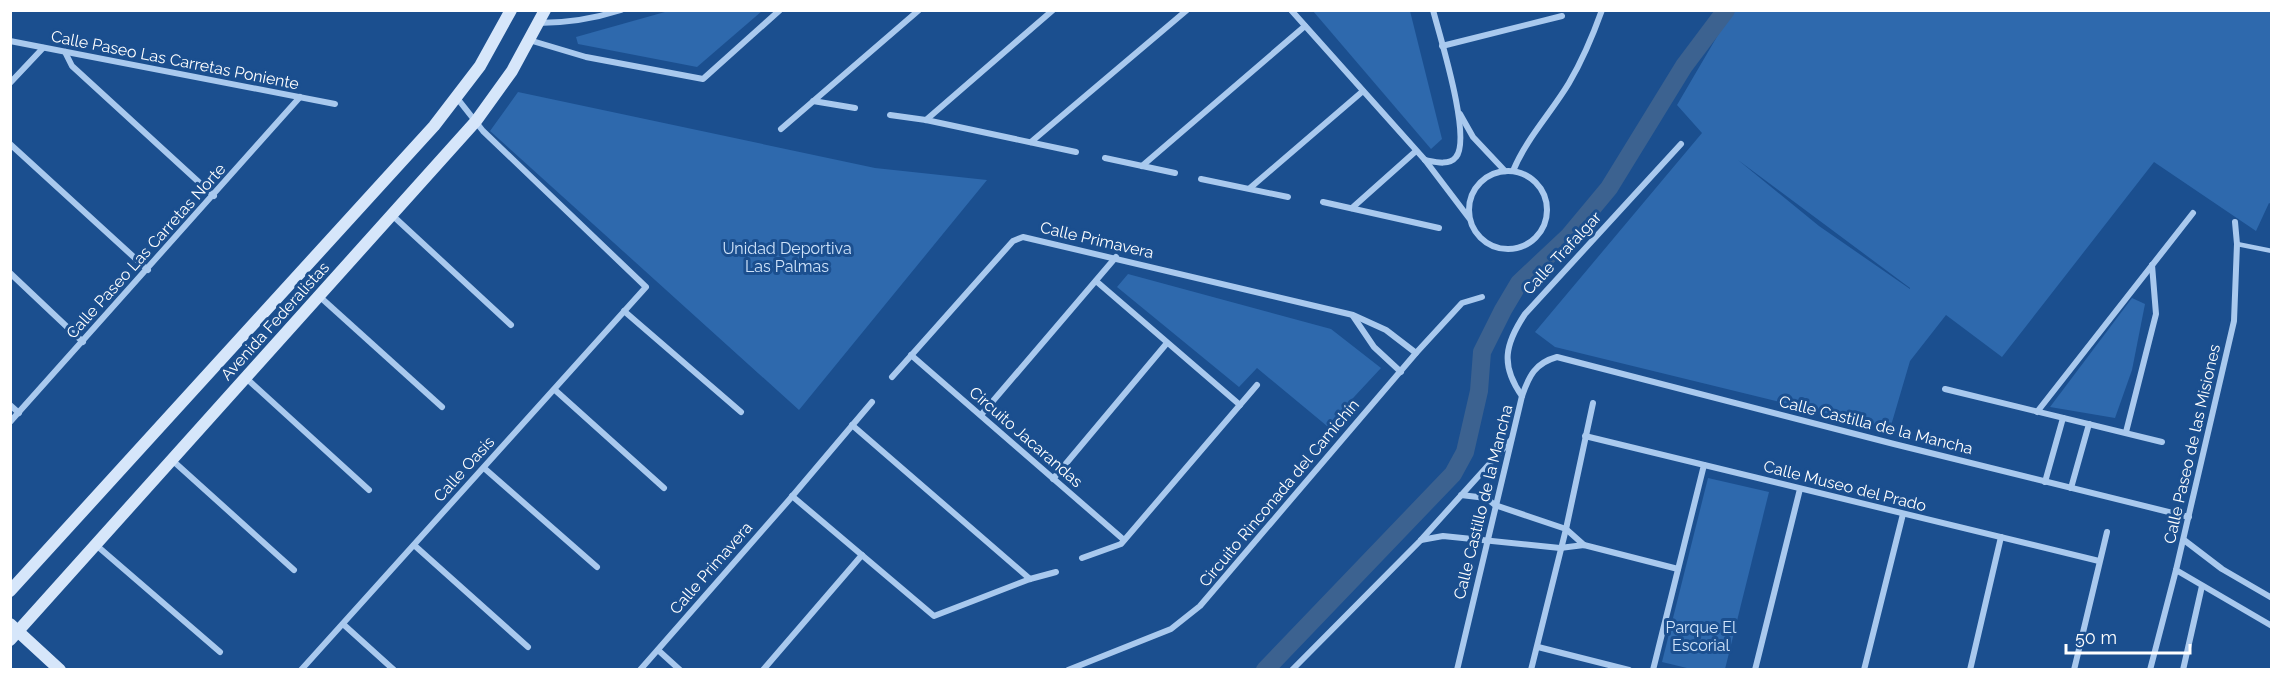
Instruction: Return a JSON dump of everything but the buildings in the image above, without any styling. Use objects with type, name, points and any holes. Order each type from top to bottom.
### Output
[{"type":"street","name":"Avenida Federalistas","points":[[10,591],[434,126],[480,66],[511,10]]},
{"type":"street","name":"Avenida Federalistas","points":[[13,632],[96,545],[476,122],[512,71],[545,10]]},
{"type":"street","points":[[538,23],[589,20],[621,10]]},
{"type":"street","points":[[530,40],[586,57],[703,79],[780,10]]},
{"type":"street","points":[[781,129],[919,10]]},
{"type":"street","points":[[926,120],[1053,10]]},
{"type":"street","points":[[1031,142],[1187,10]]},
{"type":"street","points":[[1291,10],[1425,160],[1469,218],[1475,233],[1485,243],[1498,249],[1513,250],[1526,245],[1537,237],[1545,225],[1548,211],[1545,196],[1527,175],[1505,171],[1489,175],[1476,186],[1469,201],[1469,218]]},
{"type":"street","points":[[1425,160],[1446,163],[1455,159],[1460,150],[1459,111],[1433,10]]},
{"type":"street","points":[[1513,171],[1520,155],[1569,83],[1595,31],[1602,10]]},
{"type":"street","points":[[1442,46],[1562,16]]},
{"type":"street","points":[[1142,166],[1305,26]]},
{"type":"street","name":"Calle Paseo Las Carretas Poniente","points":[[10,42],[335,104]]},
{"type":"street","points":[[10,83],[43,48]]},
{"type":"street","points":[[65,52],[72,66],[214,196]]},
{"type":"street","points":[[1250,188],[1363,91]]},
{"type":"street","name":"Calle Paseo Las Carretas Norte","points":[[10,422],[300,97]]},
{"type":"street","points":[[457,98],[476,122]]},
{"type":"street","points":[[813,101],[855,108]]},
{"type":"street","points":[[1459,111],[1473,137],[1505,171]]},
{"type":"street","points":[[890,115],[926,120],[1076,152]]},
{"type":"street","name":"Calle Oasis","points":[[301,669],[646,287],[476,122]]},
{"type":"street","points":[[10,144],[148,270]]},
{"type":"street","name":"Calle Trafalgar","points":[[1522,396],[1513,384],[1508,370],[1507,351],[1513,332],[1525,314],[1681,144]]},
{"type":"street","points":[[1352,208],[1416,151]]},
{"type":"street","points":[[1105,158],[1175,173]]},
{"type":"street","points":[[1201,178],[1288,197]]},
{"type":"street","points":[[1323,202],[1439,228]]},
{"type":"street","points":[[2037,412],[2193,213]]},
{"type":"street","points":[[392,215],[511,325]]},
{"type":"street","name":"Calle Paseo de las Misiones","points":[[2150,669],[2184,540],[2234,321],[2238,244],[2235,222]]},
{"type":"street","name":"Calle Primavera","points":[[892,377],[1013,241],[1023,237],[1116,257],[1353,315],[1386,330],[1416,353]]},
{"type":"street","points":[[981,415],[1116,257]]},
{"type":"street","points":[[2126,432],[2156,314],[2151,264]]},
{"type":"street","points":[[10,273],[83,342]]},
{"type":"street","points":[[1096,281],[1240,405]]},
{"type":"street","points":[[319,296],[442,407]]},
{"type":"street","name":"Circuito Rinconada del Camichín","points":[[1068,669],[1171,629],[1200,606],[1416,353],[1462,303],[1482,297]]},
{"type":"street","points":[[624,311],[741,412]]},
{"type":"street","points":[[1353,315],[1374,347],[1401,372]]},
{"type":"street","points":[[1053,479],[1167,343]]},
{"type":"street","name":"Circuito Jacarandas","points":[[911,355],[1124,540]]},
{"type":"street","name":"Calle Castillo de la Mancha","points":[[1456,669],[1522,396],[1531,373],[1544,360],[1557,357]]},
{"type":"street","name":"Calle Castilla de la Mancha","points":[[1557,357],[2189,517]]},
{"type":"street","points":[[246,378],[369,490]]},
{"type":"street","points":[[1082,558],[1121,544],[1257,385]]},
{"type":"street","points":[[1945,389],[2162,442]]},
{"type":"street","points":[[555,390],[664,488]]},
{"type":"street","name":"Calle Primavera","points":[[640,669],[872,402]]},
{"type":"street","points":[[1531,669],[1566,530],[1593,403]]},
{"type":"street","points":[[10,405],[19,413]]},
{"type":"street","points":[[2045,482],[2063,418]]},
{"type":"street","points":[[2072,488],[2089,424]]},
{"type":"street","points":[[852,425],[1030,579]]},
{"type":"street","name":"Calle Museo del Prado","points":[[1585,436],[2099,561]]},
{"type":"street","points":[[1292,669],[1420,540],[1513,437]]},
{"type":"street","points":[[172,460],[294,570]]},
{"type":"street","points":[[1653,669],[1704,465]]},
{"type":"street","points":[[483,468],[597,567]]},
{"type":"street","points":[[1755,669],[1800,489]]},
{"type":"street","points":[[1461,495],[1486,498],[1495,505],[1566,530],[1584,545]]},
{"type":"street","points":[[792,496],[934,616],[1030,579],[1056,572]]},
{"type":"street","points":[[1864,669],[1903,514]]},
{"type":"street","points":[[2074,669],[2107,532]]},
{"type":"street","points":[[1420,540],[1443,536],[1560,548],[1584,545],[1678,569]]},
{"type":"street","points":[[1970,669],[2001,537]]},
{"type":"street","points":[[2184,540],[2222,569],[2271,598]]},
{"type":"street","points":[[414,544],[528,647]]},
{"type":"street","points":[[96,545],[220,652]]},
{"type":"street","points":[[763,669],[862,555]]},
{"type":"street","points":[[2176,570],[2271,626]]},
{"type":"street","points":[[2183,669],[2202,586]]},
{"type":"street","points":[[343,624],[394,669]]},
{"type":"street","points":[[13,632],[60,669]]},
{"type":"street","points":[[1538,647],[1629,669]]},
{"type":"street","points":[[658,650],[680,669]]},
{"type":"lane","points":[[2238,244],[2271,251]]},
{"type":"green space","points":[[672,10],[762,11],[697,67],[578,44],[576,37]]},
{"type":"green space","points":[[1313,11],[1410,11],[1442,139],[1431,149]]},
{"type":"green space","points":[[1732,11],[2271,11],[2271,204],[2269,203],[2256,231],[2154,162],[2002,357],[1946,315],[1910,361],[1890,429],[1555,347],[1535,332],[1702,133],[1677,105]],"holes":[[[1738,160],[1910,288],[1819,226]]]},
{"type":"green space","name":"Unidad Deportiva Las Palmas","points":[[518,92],[875,168],[987,180],[799,410],[490,131]]},
{"type":"green space","points":[[1128,274],[1331,329],[1381,368],[1327,426],[1257,368],[1239,387],[1117,287]]},
{"type":"green space","points":[[2132,298],[2145,304],[2132,370],[2115,418],[2050,407]]},
{"type":"green space","name":"Parque El Escorial","points":[[1708,478],[1769,492],[1725,669],[1691,669],[1662,662]]},
{"type":"waterway","points":[[1265,670],[1453,474],[1465,452],[1479,391],[1482,352],[1503,310],[1519,283],[1569,236],[1609,188],[1684,66],[1726,10]]}]
